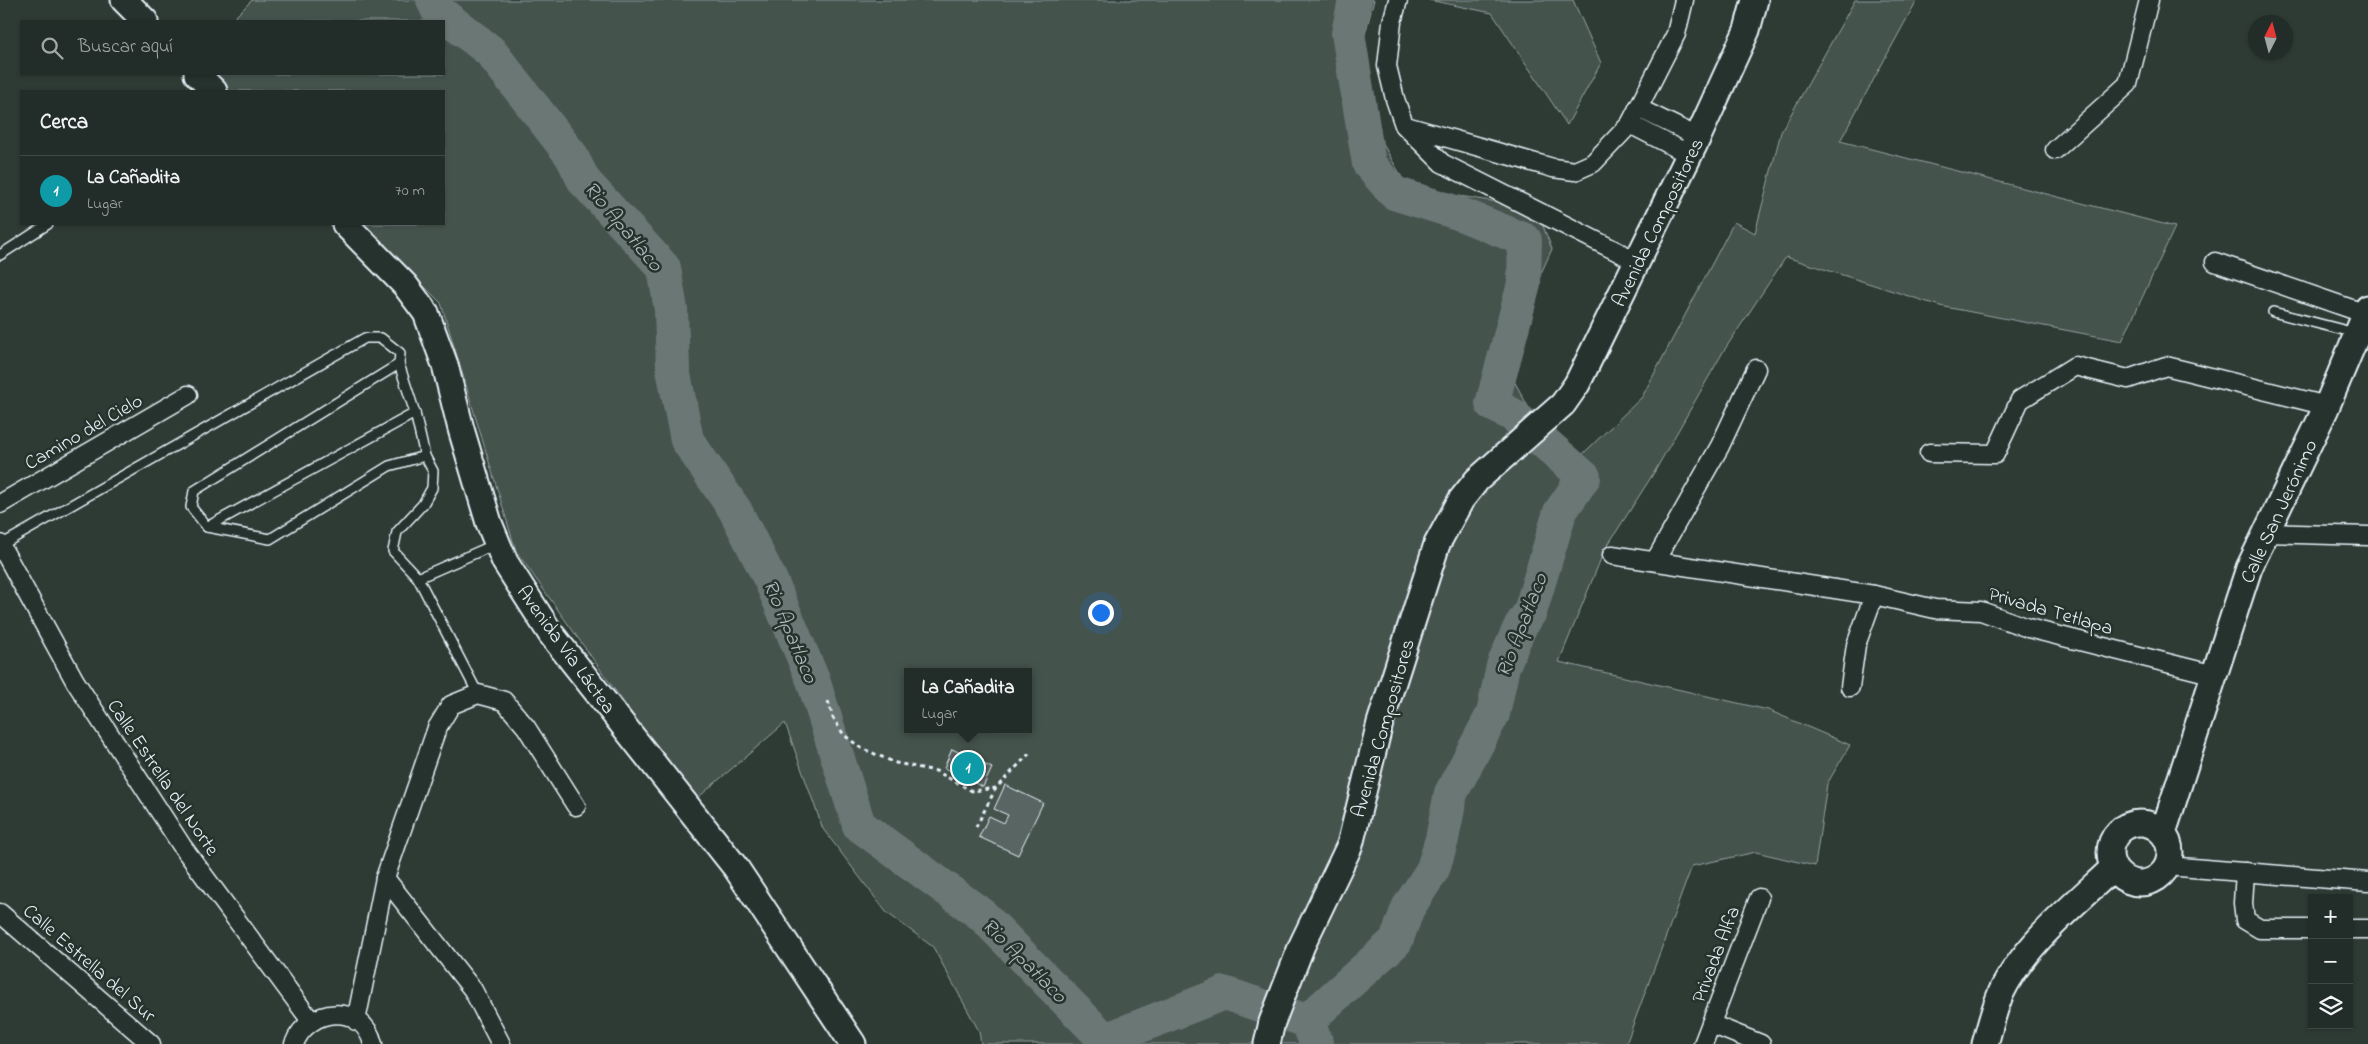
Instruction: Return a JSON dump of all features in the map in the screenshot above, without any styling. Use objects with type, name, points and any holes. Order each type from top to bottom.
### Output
[{"type":"street","points":[[124,0],[144,20]]},
{"type":"street","points":[[1398,0],[1392,22],[1388,66],[1395,99],[1404,125],[1442,163],[1638,262]]},
{"type":"street","points":[[1404,125],[1553,168],[1575,171],[1592,163],[1630,124],[1676,34],[1684,0]]},
{"type":"street","name":"Avenida Compositores","points":[[1270,1033],[1281,997],[1302,945],[1350,845],[1380,723],[1437,544],[1461,500],[1477,480],[1563,404],[1577,384],[1694,146],[1747,30],[1755,0]]},
{"type":"street","points":[[2056,150],[2128,84],[2149,0]]},
{"type":"street","points":[[198,75],[213,90]]},
{"type":"street","points":[[1638,108],[1694,146]]},
{"type":"street","points":[[1630,124],[1694,146]]},
{"type":"street","name":"Avenida Vía Láctea","points":[[346,225],[405,284],[426,313],[445,365],[461,429],[496,544],[505,562],[551,634],[736,868],[852,1044]]},
{"type":"street","points":[[2215,262],[2364,319]]},
{"type":"street","name":"Calle San Jerónimo","points":[[2163,833],[2249,568],[2326,408],[2364,319]]},
{"type":"street","points":[[1929,453],[1995,454],[2020,400],[2074,366],[2128,379],[2166,366],[2315,402],[2326,408]]},
{"type":"street","points":[[1655,561],[1720,446],[1756,369]]},
{"type":"street","name":"Camino del Cielo","points":[[0,504],[188,395]]},
{"type":"street","points":[[2266,533],[2368,536]]},
{"type":"street","name":"Calle Estrella del Norte","points":[[0,545],[75,681],[182,846],[311,1021]]},
{"type":"street","name":"Privada Tetlapa","points":[[1612,554],[1874,595],[1935,609],[1981,611],[2028,628],[2215,675]]},
{"type":"street","points":[[1850,687],[1856,644],[1874,595]]},
{"type":"street","points":[[356,1021],[385,878],[437,728],[451,705],[478,694],[504,701],[526,727],[576,806]]},
{"type":"street","points":[[2136,822],[2151,824],[2163,833],[2170,849],[2167,866],[2156,878],[2141,883],[2130,881],[2120,876],[2113,868],[2109,854],[2112,839],[2122,828],[2136,822]]},
{"type":"street","points":[[2167,866],[2368,882]]},
{"type":"street","points":[[1985,1044],[2001,993],[2025,956],[2113,868]]},
{"type":"street","points":[[2245,872],[2243,902],[2245,920],[2260,929],[2308,929]]},
{"type":"street","points":[[385,878],[473,990],[501,1044]]},
{"type":"street","name":"Privada Alfa","points":[[1703,1044],[1759,898]]},
{"type":"street","name":"Calle Estrella del Sur","points":[[0,913],[151,1044]]},
{"type":"street","points":[[2353,929],[2368,929]]},
{"type":"street","points":[[294,1044],[300,1030],[311,1021],[322,1016],[334,1014],[356,1021],[366,1029],[373,1044]]},
{"type":"street","points":[[1712,1024],[1761,1044]]},
{"type":"lane","points":[[0,255],[46,225]]},
{"type":"lane","points":[[2272,312],[2364,319]]},
{"type":"lane","points":[[0,545],[365,338],[381,338],[400,354],[399,364],[415,412],[425,456],[433,471],[432,488],[424,504],[397,532],[393,552],[418,578],[478,694]]},
{"type":"lane","points":[[399,364],[194,491],[190,507],[207,526],[270,540],[389,466],[425,456]]},
{"type":"lane","points":[[207,526],[415,412]]},
{"type":"lane","points":[[418,578],[496,544]]},
{"type":"path","points":[[828,701],[833,718],[844,735],[862,748],[896,763],[936,772],[972,791],[996,788]]},
{"type":"path","points":[[976,826],[996,788],[1028,754]]},
{"type":"shaded area","points":[[252,0],[1374,0],[1351,88],[1408,188],[1536,208],[1552,249],[1502,359],[1564,472],[1642,397],[1734,222],[1755,233],[1781,132],[1855,0],[1917,0],[1840,141],[2175,227],[2122,341],[1940,306],[1786,257],[1723,352],[1655,471],[1604,551],[1559,662],[1768,710],[1850,745],[1827,784],[1815,866],[1756,852],[1692,866],[1626,1044],[981,1044],[979,1031],[933,947],[886,912],[823,829],[785,723],[694,801],[516,551],[441,303],[363,225],[445,225],[445,90],[229,90],[214,75],[445,75],[445,20],[232,20]]},
{"type":"shaded area","points":[[1429,0],[1573,0],[1601,63],[1567,125],[1492,13]]},
{"type":"building","points":[[952,749],[992,768],[983,787],[944,768]]},
{"type":"building","points":[[1005,785],[1043,803],[1018,855],[979,837],[989,816],[1004,823],[1008,815],[994,809]]},
{"type":"waterway","name":"Rio Apatlaco","points":[[433,0],[438,11],[490,51],[571,155],[584,181],[664,268],[671,310],[673,369],[687,440],[735,510],[771,581],[813,680],[859,825],[982,915],[1105,1040],[1224,993],[1307,1021],[1317,1044]]},
{"type":"waterway","name":"Rio Apatlaco","points":[[1307,1021],[1396,941],[1408,908],[1433,869],[1442,839],[1451,793],[1493,714],[1503,666],[1520,627],[1530,612],[1560,512],[1584,477],[1513,415],[1492,404],[1524,284],[1525,240],[1458,213],[1394,193],[1369,164],[1348,33],[1355,0]]},
{"type":"place","name":"La Cañadita","points":[[968,768]]}]
